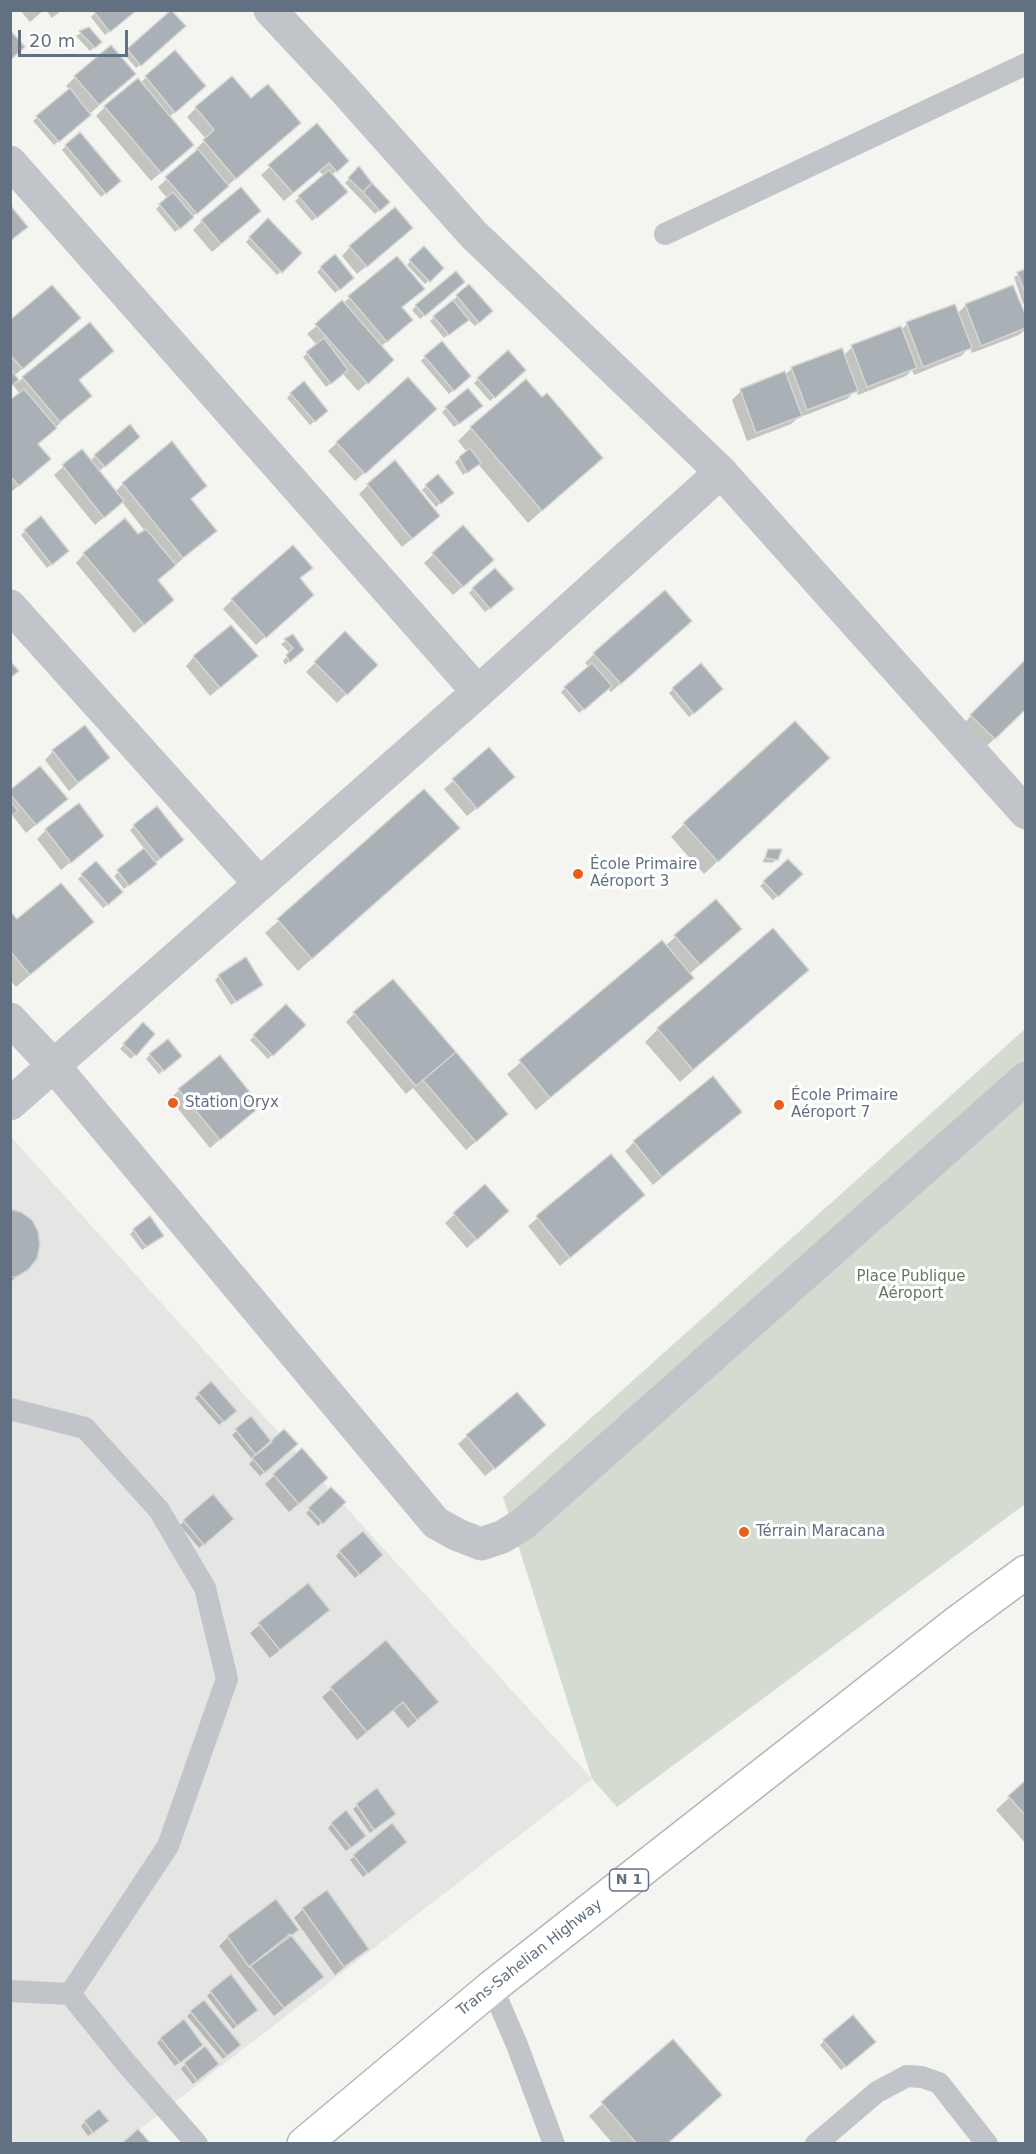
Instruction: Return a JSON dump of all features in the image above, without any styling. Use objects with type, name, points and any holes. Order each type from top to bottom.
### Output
[{"type":"highway","name":"Trans-Sahelian Highway","points":[[958,1622],[1026,1556]]},
{"type":"highway","name":"Trans-Sahelian Highway","points":[[304,2144],[492,1987],[958,1622],[1026,1572]]},
{"type":"street","points":[[270,10],[351,96],[473,234],[721,472],[1026,813]]},
{"type":"street","points":[[10,162],[478,692]]},
{"type":"street","points":[[10,1104],[478,692],[721,472]]},
{"type":"street","points":[[10,606],[260,885]]},
{"type":"street","points":[[10,1019],[54,1066],[436,1522],[458,1535],[481,1544],[502,1537],[523,1524],[1026,1078]]},
{"type":"lane","points":[[665,234],[1026,64]]},
{"type":"lane","points":[[10,1409],[84,1428],[159,1510],[205,1588],[227,1679],[168,1846],[70,1994]]},
{"type":"lane","points":[[492,1987],[517,2045],[554,2144]]},
{"type":"lane","points":[[10,1991],[70,1994],[126,2063],[197,2144]]},
{"type":"lane","points":[[816,2144],[877,2092],[907,2076],[922,2077],[939,2083],[987,2144]]},
{"type":"shaded area","points":[[12,1138],[592,1779],[122,2143],[11,2143],[10,1140]]},
{"type":"green space","name":"Place Publique Aéroport","points":[[1025,1029],[1025,1504],[617,1807],[592,1779],[503,1497]]},
{"type":"building","points":[[96,10],[137,10],[110,32],[94,12]]},
{"type":"building","points":[[171,10],[186,26],[141,66],[127,49]]},
{"type":"building","points":[[89,27],[102,42],[95,48],[79,31]]},
{"type":"building","points":[[10,30],[25,47],[10,60]]},
{"type":"building","points":[[111,45],[136,74],[99,105],[74,76]]},
{"type":"building","points":[[175,50],[206,86],[175,113],[145,76]]},
{"type":"building","points":[[232,76],[251,98],[268,84],[301,123],[236,179],[203,140],[214,130],[195,107]]},
{"type":"building","points":[[138,78],[194,145],[161,173],[104,106]]},
{"type":"building","points":[[70,88],[91,115],[59,142],[36,116]]},
{"type":"building","points":[[317,123],[349,161],[337,172],[329,163],[293,193],[268,165]]},
{"type":"building","points":[[80,132],[121,181],[106,194],[65,145]]},
{"type":"building","points":[[198,149],[229,186],[197,214],[165,177]]},
{"type":"building","points":[[359,166],[372,183],[363,192],[348,178]]},
{"type":"building","points":[[329,170],[348,192],[317,218],[298,196]]},
{"type":"building","points":[[372,183],[390,202],[380,211],[363,192]]},
{"type":"building","points":[[241,187],[261,211],[221,244],[201,220]]},
{"type":"building","points":[[173,192],[194,217],[180,229],[159,204]]},
{"type":"building","points":[[10,205],[28,227],[10,241]]},
{"type":"building","points":[[395,207],[413,228],[367,267],[349,246]]},
{"type":"building","points":[[268,218],[302,253],[282,273],[249,237]]},
{"type":"building","points":[[424,246],[444,268],[430,282],[409,260]]},
{"type":"building","points":[[335,254],[354,278],[340,290],[320,267]]},
{"type":"building","points":[[397,256],[425,289],[402,307],[413,320],[387,342],[348,296]]},
{"type":"building","points":[[1026,269],[1026,295],[1017,272]]},
{"type":"building","points":[[456,271],[465,282],[425,316],[415,305]]},
{"type":"building","points":[[469,284],[493,311],[479,323],[456,295]]},
{"type":"building","points":[[52,285],[81,318],[23,369],[10,355],[10,320]]},
{"type":"building","points":[[1013,285],[1026,316],[1026,328],[981,346],[965,304]]},
{"type":"building","points":[[342,300],[394,360],[368,384],[315,324]]},
{"type":"building","points":[[453,300],[469,320],[449,335],[433,316]]},
{"type":"building","points":[[955,304],[972,348],[923,367],[906,322]]},
{"type":"building","points":[[90,322],[114,351],[79,380],[92,396],[60,422],[22,377]]},
{"type":"building","points":[[901,326],[917,368],[867,387],[851,345]]},
{"type":"building","points":[[324,338],[348,370],[331,384],[306,352]]},
{"type":"building","points":[[442,341],[471,376],[454,391],[424,356]]},
{"type":"building","points":[[842,348],[858,391],[807,410],[791,367]]},
{"type":"building","points":[[508,350],[526,370],[495,398],[477,378]]},
{"type":"building","points":[[10,369],[19,380],[10,387]]},
{"type":"building","points":[[785,371],[802,416],[756,433],[740,389]]},
{"type":"building","points":[[408,377],[437,409],[365,474],[336,442]]},
{"type":"building","points":[[526,379],[542,397],[547,393],[603,458],[542,511],[470,427]]},
{"type":"building","points":[[304,381],[328,411],[315,422],[290,393]]},
{"type":"building","points":[[468,388],[483,406],[459,424],[445,407]]},
{"type":"building","points":[[24,389],[57,428],[38,444],[51,459],[19,486],[10,476],[10,400]]},
{"type":"building","points":[[130,424],[140,437],[105,467],[94,455]]},
{"type":"building","points":[[172,441],[207,486],[191,499],[217,531],[183,558],[122,483]]},
{"type":"building","points":[[470,448],[481,463],[467,473],[459,457]]},
{"type":"building","points":[[82,449],[124,501],[104,518],[62,465]]},
{"type":"building","points":[[395,460],[440,516],[412,539],[367,484]]},
{"type":"building","points":[[438,474],[454,493],[441,504],[425,485]]},
{"type":"building","points":[[41,516],[69,551],[52,565],[24,530]]},
{"type":"building","points":[[125,518],[138,534],[146,529],[176,565],[158,580],[174,600],[144,625],[83,553]]},
{"type":"building","points":[[463,525],[494,560],[463,587],[432,553]]},
{"type":"building","points":[[293,545],[313,568],[300,578],[314,595],[266,638],[231,599]]},
{"type":"building","points":[[495,568],[514,589],[490,609],[472,588]]},
{"type":"building","points":[[665,590],[692,621],[621,684],[593,653]]},
{"type":"building","points":[[231,625],[258,656],[220,688],[193,656]]},
{"type":"building","points":[[345,631],[378,665],[347,695],[314,662]]},
{"type":"building","points":[[293,634],[304,650],[290,662],[286,655],[293,648],[284,639]]},
{"type":"building","points":[[1026,659],[1026,709],[995,739],[970,715]]},
{"type":"building","points":[[10,661],[19,671],[10,678]]},
{"type":"building","points":[[592,663],[612,686],[584,710],[564,687]]},
{"type":"building","points":[[701,663],[723,689],[694,714],[672,688]]},
{"type":"building","points":[[795,721],[830,758],[718,862],[683,823]]},
{"type":"building","points":[[85,725],[110,758],[78,783],[52,750]]},
{"type":"building","points":[[489,747],[515,777],[477,809],[452,779]]},
{"type":"building","points":[[40,766],[68,799],[36,825],[10,794],[10,790]]},
{"type":"building","points":[[424,789],[460,828],[312,959],[277,919]]},
{"type":"building","points":[[10,801],[18,811],[10,817]]},
{"type":"building","points":[[79,803],[104,836],[71,863],[45,829]]},
{"type":"building","points":[[157,806],[184,840],[160,859],[133,825]]},
{"type":"building","points":[[144,848],[157,864],[129,886],[117,870]]},
{"type":"building","points":[[768,849],[782,849],[778,860],[765,858]]},
{"type":"building","points":[[788,859],[803,874],[778,897],[763,881]]},
{"type":"building","points":[[96,861],[123,892],[108,905],[81,874]]},
{"type":"building","points":[[61,883],[94,922],[30,975],[10,951],[10,911],[17,919]]},
{"type":"building","points":[[716,899],[742,929],[700,965],[674,935]]},
{"type":"building","points":[[773,928],[809,970],[693,1070],[657,1028]]},
{"type":"building","points":[[662,940],[694,978],[550,1098],[519,1060]]},
{"type":"building","points":[[246,957],[263,985],[236,1002],[218,975]]},
{"type":"building","points":[[393,979],[456,1052],[416,1086],[353,1012]]},
{"type":"building","points":[[286,1004],[306,1025],[273,1056],[253,1035]]},
{"type":"building","points":[[143,1022],[155,1034],[136,1056],[123,1044]]},
{"type":"building","points":[[168,1039],[182,1056],[164,1071],[149,1054]]},
{"type":"building","points":[[456,1052],[508,1114],[476,1142],[423,1080]]},
{"type":"building","points":[[220,1055],[261,1106],[220,1140],[178,1089]]},
{"type":"building","points":[[713,1076],[742,1112],[662,1177],[633,1141]]},
{"type":"building","points":[[611,1154],[645,1195],[570,1258],[536,1216]]},
{"type":"building","points":[[485,1184],[509,1211],[477,1240],[453,1213]]},
{"type":"building","points":[[10,1209],[21,1212],[32,1220],[38,1231],[40,1245],[37,1259],[28,1270],[16,1277],[10,1277]]},
{"type":"building","points":[[150,1216],[164,1236],[146,1247],[133,1229]]},
{"type":"building","points":[[211,1381],[237,1411],[224,1422],[198,1393]]},
{"type":"building","points":[[517,1392],[546,1425],[495,1469],[466,1435]]},
{"type":"building","points":[[251,1416],[272,1442],[256,1455],[235,1429]]},
{"type":"building","points":[[284,1429],[298,1444],[265,1473],[252,1458]]},
{"type":"building","points":[[302,1448],[328,1478],[299,1504],[273,1474]]},
{"type":"building","points":[[331,1487],[346,1502],[323,1524],[308,1508]]},
{"type":"building","points":[[213,1494],[234,1519],[204,1545],[183,1520]]},
{"type":"building","points":[[363,1531],[383,1555],[360,1575],[339,1551]]},
{"type":"building","points":[[308,1583],[330,1610],[280,1650],[258,1623]]},
{"type":"building","points":[[386,1640],[439,1702],[417,1720],[403,1702],[367,1732],[330,1687]]},
{"type":"building","points":[[1026,1780],[1026,1816],[1008,1796]]},
{"type":"building","points":[[377,1788],[396,1814],[374,1830],[356,1804]]},
{"type":"building","points":[[346,1810],[366,1836],[351,1848],[331,1823]]},
{"type":"building","points":[[392,1823],[407,1842],[368,1874],[353,1855]]},
{"type":"building","points":[[327,1890],[369,1949],[344,1967],[302,1908]]},
{"type":"building","points":[[276,1899],[299,1930],[249,1967],[227,1936]]},
{"type":"building","points":[[290,1934],[324,1977],[284,2008],[250,1966]]},
{"type":"building","points":[[231,1974],[258,2010],[237,2026],[210,1991]]},
{"type":"building","points":[[204,2000],[241,2045],[227,2056],[190,2011]]},
{"type":"building","points":[[853,2015],[876,2042],[846,2067],[823,2040]]},
{"type":"building","points":[[184,2019],[203,2045],[180,2063],[160,2038]]},
{"type":"building","points":[[673,2039],[722,2095],[667,2144],[637,2144],[601,2102]]},
{"type":"building","points":[[205,2046],[219,2064],[197,2081],[184,2063]]},
{"type":"building","points":[[99,2109],[109,2121],[93,2133],[84,2121]]},
{"type":"building","points":[[138,2129],[151,2144],[121,2144]]},
{"type":"place","name":"École Primaire Aéroport 3","points":[[578,874]]},
{"type":"place","name":"Station Oryx","points":[[173,1103]]},
{"type":"place","name":"École Primaire Aéroport 7","points":[[779,1105]]},
{"type":"place","name":"Térrain Maracana","points":[[744,1532]]}]
